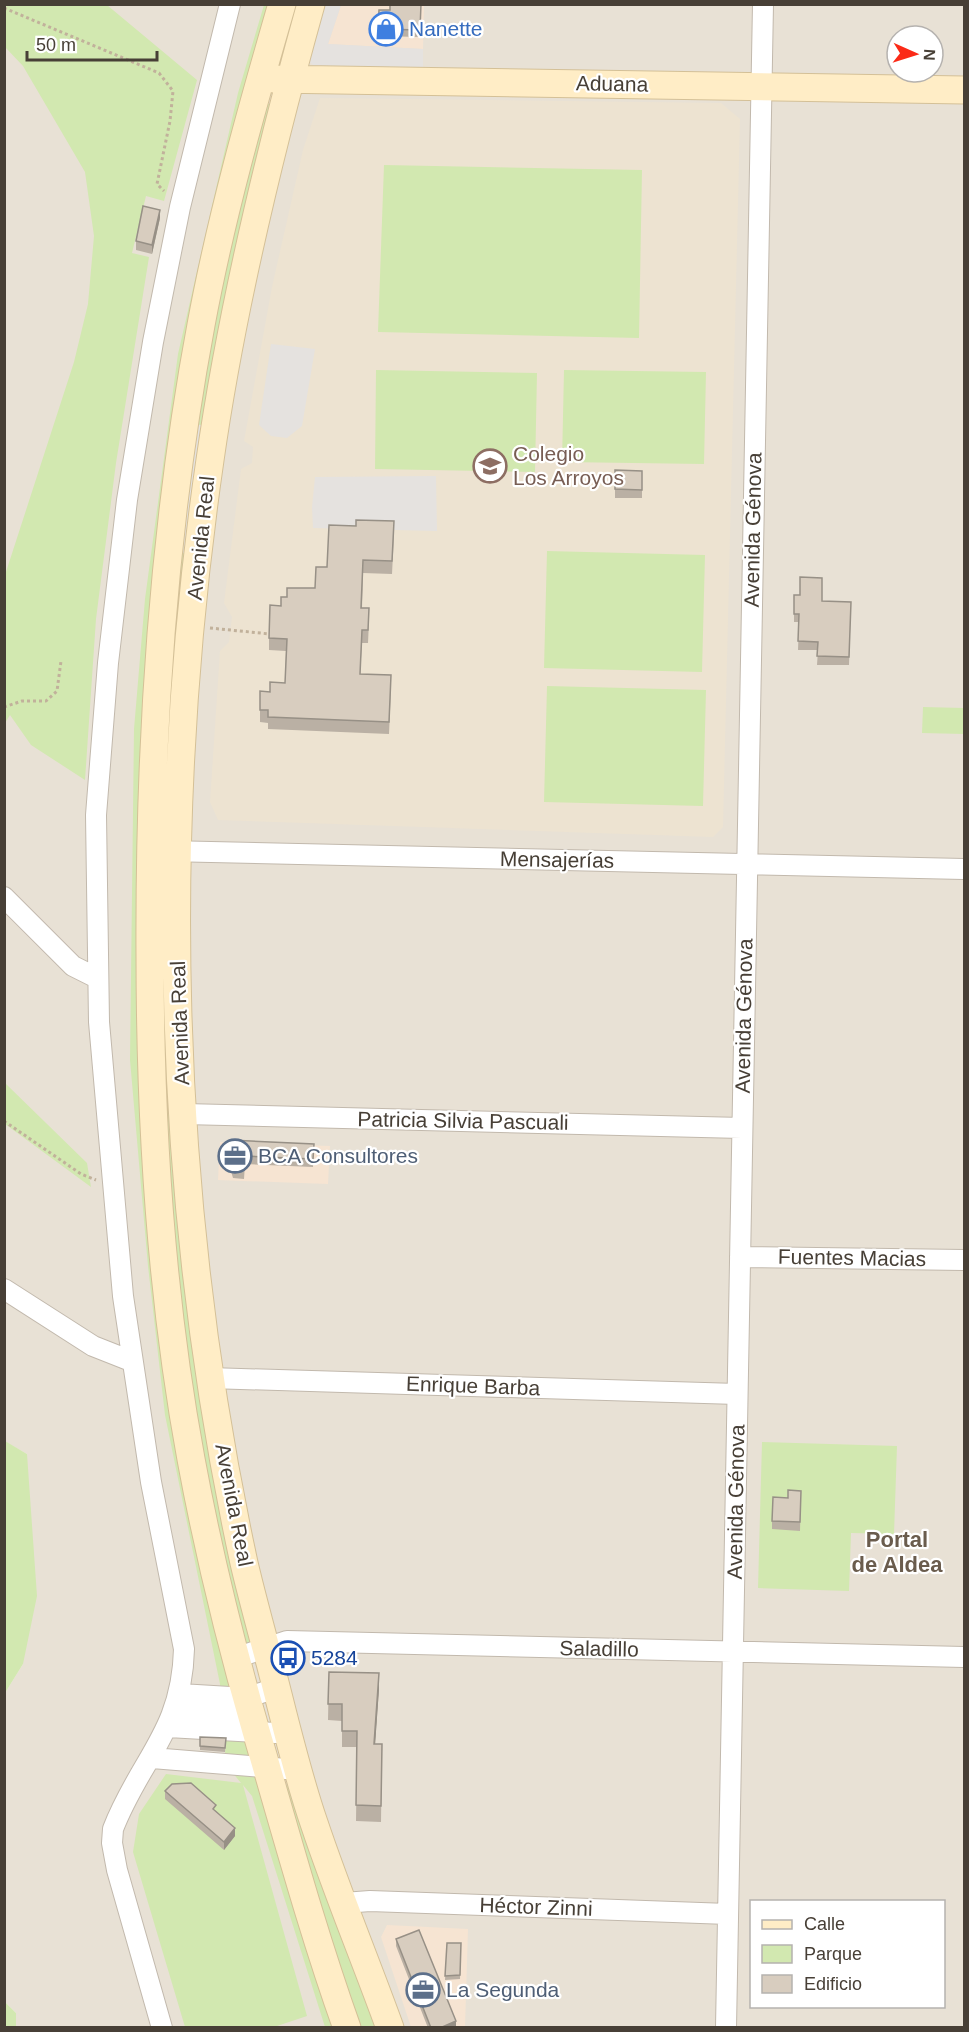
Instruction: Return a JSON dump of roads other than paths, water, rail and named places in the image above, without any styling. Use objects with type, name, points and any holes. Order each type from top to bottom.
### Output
[{"type":"main road","name":"Avenida Real","points":[[282,4],[232,181],[201,324],[179,455],[156,676],[149,850],[153,1098],[165,1280],[191,1459],[246,1698],[302,1894],[347,2028]]},
{"type":"main road","name":"Avenida Real","points":[[311,4],[265,174],[232,326],[210,455],[191,627],[178,852],[177,942],[184,1114],[209,1378],[244,1564],[314,1824],[390,2028]]},
{"type":"main road","name":"Aduana","points":[[260,79],[964,90]]},
{"type":"street","points":[[162,2028],[112,1843],[117,1817],[152,1758],[171,1720],[180,1694],[184,1649],[151,1482],[123,1296],[104,1101],[97,978],[96,815],[108,663],[127,500],[153,342],[180,207],[230,4]]},
{"type":"street","name":"Avenida Génova","points":[[726,2028],[763,4]]},
{"type":"street","name":"Mensajerías","points":[[149,850],[964,869]]},
{"type":"street","points":[[4,897],[73,966],[97,978]]},
{"type":"street","name":"Patricia Silvia Pascuali","points":[[184,1114],[742,1128]]},
{"type":"street","name":"Fuentes Macias","points":[[740,1257],[964,1260]]},
{"type":"street","points":[[4,1289],[93,1346],[131,1361]]},
{"type":"street","name":"Enrique Barba","points":[[209,1378],[737,1394]]},
{"type":"street","name":"Saladillo","points":[[236,1658],[287,1641],[964,1657]]},
{"type":"street","points":[[180,1694],[246,1698],[276,1688]]},
{"type":"street","points":[[171,1720],[228,1716],[236,1712],[246,1698]]},
{"type":"street","points":[[171,1720],[256,1732],[274,1733],[287,1730]]},
{"type":"street","points":[[152,1758],[266,1768],[286,1769],[297,1766]]},
{"type":"street","name":"Héctor Zinni","points":[[344,1903],[370,1901],[728,1914]]},
{"type":"place","name":"Nanette","points":[[386,29]]},
{"type":"place","name":"Colegio Los Arroyos","points":[[490,466]]},
{"type":"place","name":"BCA Consultores","points":[[235,1156]]},
{"type":"place","name":"5284","points":[[288,1658]]},
{"type":"place","name":"La Segunda","points":[[423,1990]]},
{"type":"district","name":"Portal de Aldea","points":[[897,1552]]}]
